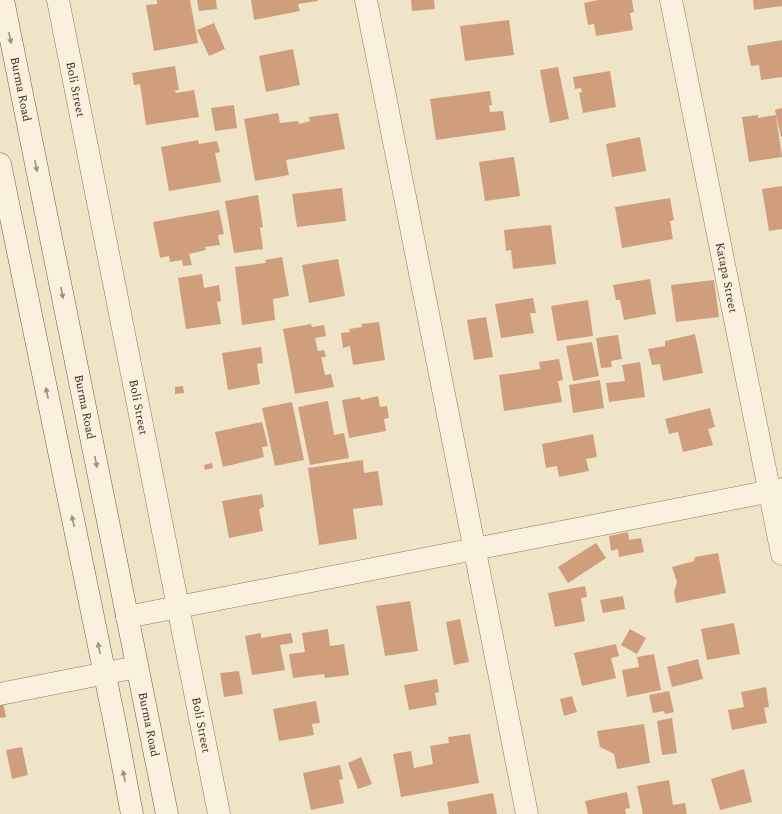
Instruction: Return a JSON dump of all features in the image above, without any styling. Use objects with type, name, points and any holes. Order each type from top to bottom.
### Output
[{"type":"street","name":"Burma Road","points":[[3,0],[167,814]]},
{"type":"street","name":"Boli Street","points":[[58,0],[179,607],[218,814]]},
{"type":"street","points":[[366,0],[527,814]]},
{"type":"street","name":"Katapa Street","points":[[671,0],[776,490],[782,554]]},
{"type":"street","points":[[0,164],[105,674],[132,814]]},
{"type":"street","points":[[127,617],[776,490]]},
{"type":"street","points":[[0,694],[137,667]]},
{"type":"building","points":[[157,0],[190,0],[198,43],[154,51],[146,5],[157,4]]},
{"type":"building","points":[[197,0],[216,0],[217,9],[199,11]]},
{"type":"building","points":[[251,0],[318,1],[298,4],[300,11],[254,20]]},
{"type":"building","points":[[411,0],[434,0],[435,9],[412,11]]},
{"type":"building","points":[[598,0],[632,0],[634,12],[630,13],[633,30],[596,36],[594,24],[588,25],[584,3]]},
{"type":"building","points":[[753,0],[782,0],[782,6],[754,10]]},
{"type":"building","points":[[509,20],[514,55],[465,61],[460,26]]},
{"type":"building","points":[[214,23],[225,49],[209,56],[197,30]]},
{"type":"building","points":[[782,40],[782,77],[761,80],[759,65],[751,66],[747,46]]},
{"type":"building","points":[[293,49],[300,85],[266,92],[259,56]]},
{"type":"building","points":[[175,66],[179,90],[175,90],[176,93],[194,90],[199,117],[146,125],[140,84],[134,85],[132,73]]},
{"type":"building","points":[[558,67],[569,119],[550,123],[540,70]]},
{"type":"building","points":[[610,71],[616,107],[583,113],[579,93],[582,92],[581,88],[575,89],[573,77]]},
{"type":"building","points":[[490,91],[492,105],[489,105],[490,112],[503,111],[506,130],[436,140],[430,99]]},
{"type":"building","points":[[234,105],[237,128],[215,131],[211,108]]},
{"type":"building","points":[[782,108],[782,137],[781,137],[775,110]]},
{"type":"building","points":[[278,113],[280,123],[298,121],[299,124],[310,121],[309,117],[338,113],[345,149],[286,160],[289,175],[255,181],[244,119]]},
{"type":"building","points":[[758,115],[758,118],[776,115],[782,157],[749,162],[742,117]]},
{"type":"building","points":[[640,137],[646,171],[612,177],[606,144]]},
{"type":"building","points":[[198,140],[199,144],[217,141],[220,152],[215,153],[221,182],[169,191],[161,147]]},
{"type":"building","points":[[514,157],[520,196],[485,201],[479,162]]},
{"type":"building","points":[[782,186],[782,229],[769,231],[762,189]]},
{"type":"building","points":[[342,188],[346,221],[297,227],[292,194]]},
{"type":"building","points":[[258,195],[263,227],[260,228],[263,249],[234,253],[225,201]]},
{"type":"building","points":[[670,198],[674,220],[670,221],[673,239],[622,248],[615,207]]},
{"type":"building","points":[[219,210],[224,234],[218,235],[220,245],[205,247],[206,250],[189,254],[192,265],[183,266],[182,260],[170,262],[169,256],[160,258],[153,222]]},
{"type":"building","points":[[551,225],[556,264],[513,269],[511,250],[506,251],[504,230]]},
{"type":"building","points":[[282,257],[289,296],[273,299],[275,320],[242,325],[235,267],[266,263],[265,260]]},
{"type":"building","points":[[338,259],[345,296],[309,303],[302,265]]},
{"type":"building","points":[[202,274],[204,288],[219,285],[221,301],[217,302],[221,324],[186,329],[178,278]]},
{"type":"building","points":[[650,279],[656,314],[624,320],[620,300],[616,300],[613,285]]},
{"type":"building","points":[[714,280],[719,317],[676,322],[671,285]]},
{"type":"building","points":[[533,298],[536,313],[530,313],[534,333],[501,338],[495,304]]},
{"type":"building","points":[[588,300],[593,336],[557,341],[551,306]]},
{"type":"building","points":[[486,317],[493,357],[474,360],[467,320]]},
{"type":"building","points":[[379,322],[385,360],[353,365],[350,346],[343,348],[341,333],[350,332],[349,329],[362,327],[361,324]]},
{"type":"building","points":[[311,324],[312,327],[324,325],[326,336],[315,338],[318,351],[324,350],[326,357],[321,357],[325,375],[331,374],[334,387],[295,394],[283,329]]},
{"type":"building","points":[[695,334],[703,373],[663,381],[660,364],[652,365],[648,349],[665,346],[665,341]]},
{"type":"building","points":[[618,335],[622,359],[611,361],[612,367],[601,368],[596,338]]},
{"type":"building","points":[[592,342],[599,376],[573,381],[566,346]]},
{"type":"building","points":[[261,347],[263,363],[257,364],[260,384],[228,390],[222,353]]},
{"type":"building","points":[[559,359],[563,380],[558,381],[562,402],[504,411],[499,375],[540,369],[539,362]]},
{"type":"building","points":[[640,362],[645,397],[609,402],[606,383],[625,381],[622,365]]},
{"type":"building","points":[[600,380],[604,408],[573,413],[569,385]]},
{"type":"building","points":[[183,386],[184,393],[175,394],[175,387]]},
{"type":"building","points":[[378,396],[380,407],[387,406],[389,418],[384,419],[386,431],[349,438],[342,400],[360,397],[361,400]]},
{"type":"building","points":[[328,401],[334,435],[344,433],[349,458],[310,465],[298,407]]},
{"type":"building","points":[[292,402],[304,460],[275,466],[262,408]]},
{"type":"building","points":[[710,408],[715,427],[708,429],[713,445],[683,452],[678,432],[669,434],[665,419]]},
{"type":"building","points":[[262,422],[268,446],[262,447],[264,457],[223,467],[215,432]]},
{"type":"building","points":[[593,434],[597,457],[586,459],[589,471],[559,477],[557,466],[546,468],[542,444]]},
{"type":"building","points":[[363,460],[364,473],[378,471],[383,505],[353,509],[357,539],[319,545],[308,468]]},
{"type":"building","points":[[212,463],[213,468],[205,470],[204,465]]},
{"type":"building","points":[[262,494],[264,507],[259,509],[263,531],[229,538],[222,501]]},
{"type":"building","points":[[628,532],[629,540],[641,538],[644,552],[619,557],[618,549],[611,551],[609,536]]},
{"type":"building","points":[[596,543],[606,558],[568,583],[558,567]]},
{"type":"building","points":[[718,553],[726,593],[676,603],[674,592],[677,582],[672,567],[694,561],[695,557]]},
{"type":"building","points":[[585,586],[587,597],[581,598],[585,621],[555,627],[548,593]]},
{"type":"building","points":[[623,596],[625,609],[603,613],[600,600]]},
{"type":"building","points":[[410,601],[418,651],[385,656],[376,606]]},
{"type":"building","points":[[460,619],[469,662],[454,665],[446,622]]},
{"type":"building","points":[[734,623],[740,654],[707,660],[701,629]]},
{"type":"building","points":[[328,629],[330,646],[344,644],[349,675],[325,678],[324,674],[293,678],[289,654],[305,652],[302,633]]},
{"type":"building","points":[[630,629],[646,638],[637,654],[621,645]]},
{"type":"building","points":[[261,633],[261,638],[291,633],[293,643],[280,645],[285,670],[252,675],[245,636]]},
{"type":"building","points":[[616,644],[619,656],[611,658],[616,678],[582,686],[574,653]]},
{"type":"building","points":[[654,654],[661,690],[627,697],[622,670],[639,667],[637,657]]},
{"type":"building","points":[[698,659],[703,679],[672,687],[667,667]]},
{"type":"building","points":[[239,671],[243,694],[224,697],[220,673]]},
{"type":"building","points":[[437,679],[439,692],[435,693],[437,705],[409,710],[404,685]]},
{"type":"building","points":[[766,687],[769,707],[764,708],[767,723],[732,730],[728,710],[744,707],[741,692]]},
{"type":"building","points":[[669,691],[674,712],[665,714],[664,711],[653,713],[649,695]]},
{"type":"building","points":[[572,696],[577,712],[564,716],[560,699]]},
{"type":"building","points":[[316,701],[320,723],[312,724],[314,735],[279,741],[273,709]]},
{"type":"building","points":[[0,702],[3,702],[6,717],[0,718]]},
{"type":"building","points":[[672,718],[677,753],[662,755],[657,721]]},
{"type":"building","points":[[644,724],[650,763],[617,769],[614,754],[600,747],[597,731]]},
{"type":"building","points":[[470,734],[479,783],[401,797],[393,754],[411,751],[414,768],[433,764],[430,746],[449,743],[448,737]]},
{"type":"building","points":[[22,747],[28,775],[12,779],[6,750]]},
{"type":"building","points":[[361,757],[372,784],[358,789],[348,763]]},
{"type":"building","points":[[340,765],[343,779],[339,780],[344,803],[311,810],[303,773]]},
{"type":"building","points":[[744,769],[752,802],[720,810],[711,779]]},
{"type":"building","points":[[669,780],[673,805],[685,803],[687,814],[643,814],[637,786]]},
{"type":"building","points":[[627,792],[630,808],[625,809],[626,814],[588,814],[585,801]]},
{"type":"building","points":[[493,793],[497,814],[449,814],[447,802]]}]
